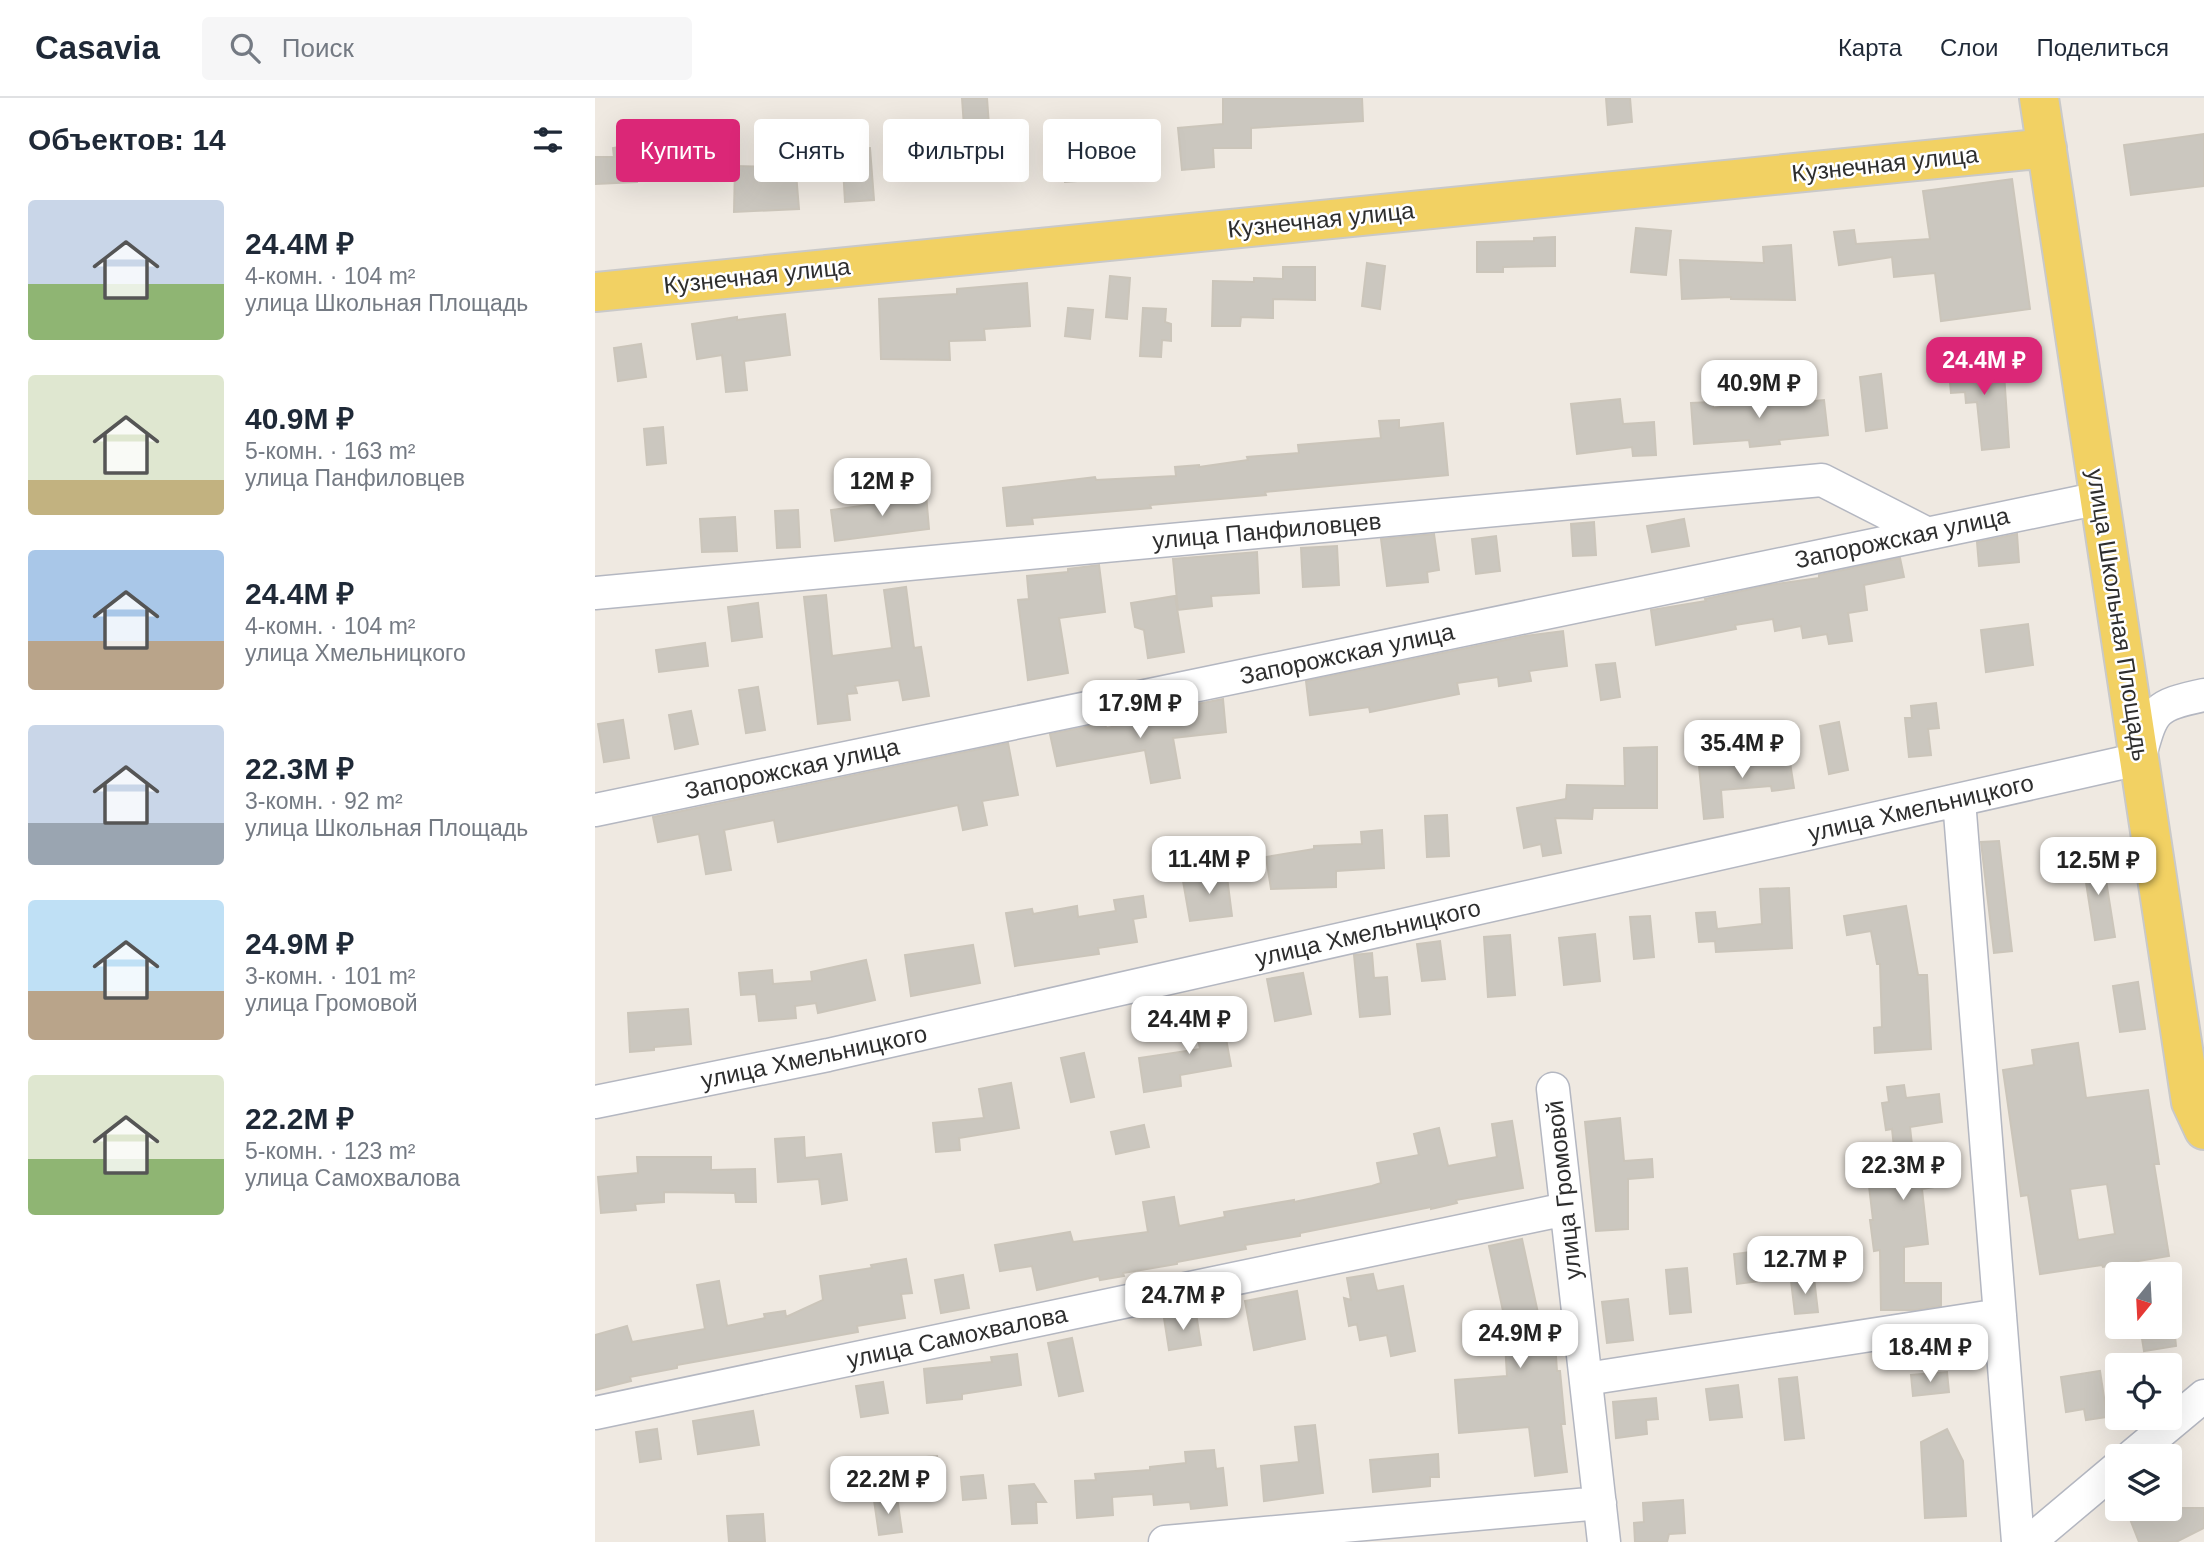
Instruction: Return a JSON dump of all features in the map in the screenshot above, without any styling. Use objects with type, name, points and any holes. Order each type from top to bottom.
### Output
[{"type":"main road","name":"улица Школьная Площадь","points":[[2039,98],[2191,1102],[2204,1130]]},
{"type":"main road","name":"Кузнечная улица","points":[[595,292],[2047,148]]},
{"type":"street","name":"улица Панфиловцев","points":[[595,593],[1822,480],[1926,533]]},
{"type":"street","name":"Запорожская улица","points":[[595,810],[2100,498]]},
{"type":"street","points":[[2140,758],[2151,718],[2162,708],[2204,695]]},
{"type":"street","name":"улица Хмельницкого","points":[[595,1102],[842,1052],[2140,758]]},
{"type":"street","points":[[1959,800],[2018,1542]]},
{"type":"street","name":"улица Громовой","points":[[1553,1089],[1604,1542]]},
{"type":"street","name":"улица Самохвалова","points":[[595,1413],[1566,1209]]},
{"type":"street","points":[[1586,1379],[2000,1315]]},
{"type":"street","points":[[2146,1444],[2204,1396]]},
{"type":"street","points":[[2029,1542],[2105,1478]]},
{"type":"street","points":[[1165,1542],[1600,1503]]},
{"type":"building","points":[[962,98],[987,98],[988,119],[963,119]]},
{"type":"building","points":[[1223,98],[1362,98],[1363,121],[1251,128],[1251,148],[1213,148],[1214,167],[1182,170],[1178,128],[1223,124]]},
{"type":"building","points":[[1606,98],[1630,98],[1632,122],[1608,125]]},
{"type":"building","points":[[2204,134],[2204,186],[2131,195],[2124,145]]},
{"type":"building","points":[[613,148],[616,148],[616,182],[637,182],[595,184],[595,157],[614,157]]},
{"type":"building","points":[[869,148],[874,200],[845,202],[844,182],[869,182]]},
{"type":"building","points":[[740,166],[754,167],[754,182],[797,182],[799,209],[734,212],[735,182],[740,182]]},
{"type":"building","points":[[2012,179],[2030,309],[1941,321],[1935,273],[1894,277],[1892,257],[1839,265],[1834,232],[1854,230],[1856,244],[1930,239],[1923,191]]},
{"type":"building","points":[[1636,228],[1671,231],[1666,275],[1631,272]]},
{"type":"building","points":[[1555,237],[1555,266],[1503,267],[1503,272],[1477,272],[1477,242],[1534,241],[1534,238]]},
{"type":"building","points":[[1791,245],[1795,300],[1731,297],[1682,299],[1680,260],[1764,263],[1763,247]]},
{"type":"building","points":[[1367,263],[1385,266],[1380,309],[1362,306]]},
{"type":"building","points":[[1283,267],[1315,267],[1315,300],[1273,299],[1273,318],[1241,317],[1240,326],[1212,326],[1213,281],[1254,282],[1254,278],[1283,279]]},
{"type":"building","points":[[1110,276],[1130,278],[1127,319],[1106,317]]},
{"type":"building","points":[[1027,283],[1030,326],[984,329],[985,340],[949,341],[950,360],[881,359],[879,299],[957,294],[957,289]]},
{"type":"building","points":[[1068,308],[1093,310],[1090,339],[1065,336]]},
{"type":"building","points":[[1143,308],[1166,309],[1165,322],[1171,324],[1171,341],[1162,340],[1161,357],[1140,356]]},
{"type":"building","points":[[785,314],[790,355],[744,361],[747,390],[726,392],[722,355],[697,359],[692,324],[737,317],[737,320]]},
{"type":"building","points":[[641,344],[646,377],[618,381],[614,348]]},
{"type":"building","points":[[2003,358],[2009,447],[1982,450],[1977,402],[1966,403],[1965,392],[1951,393],[1948,362]]},
{"type":"building","points":[[1881,374],[1887,428],[1866,431],[1860,377]]},
{"type":"building","points":[[1780,380],[1783,404],[1824,400],[1828,435],[1779,440],[1780,444],[1750,447],[1749,440],[1694,444],[1691,403],[1713,402],[1713,408],[1758,402],[1756,383]]},
{"type":"building","points":[[1620,399],[1623,424],[1654,422],[1656,455],[1633,456],[1632,447],[1577,454],[1571,404]]},
{"type":"building","points":[[1399,420],[1399,428],[1443,423],[1448,475],[1265,492],[1266,495],[1150,505],[1151,508],[1032,518],[1033,524],[1007,526],[1003,488],[1095,477],[1096,480],[1176,476],[1175,467],[1199,467],[1248,460],[1247,457],[1299,453],[1298,445],[1381,438],[1379,421]]},
{"type":"building","points":[[663,427],[666,463],[647,465],[644,429]]},
{"type":"building","points":[[926,494],[929,529],[835,541],[831,510],[889,502],[889,498]]},
{"type":"building","points":[[798,510],[800,547],[777,548],[775,511]]},
{"type":"building","points":[[735,517],[737,551],[702,552],[700,519]]},
{"type":"building","points":[[1684,519],[1689,546],[1652,552],[1647,526]]},
{"type":"building","points":[[1594,522],[1596,555],[1573,556],[1571,524]]},
{"type":"building","points":[[1434,534],[1439,570],[1427,572],[1428,582],[1387,586],[1381,539]]},
{"type":"building","points":[[2017,534],[2019,562],[1979,566],[1977,542]]},
{"type":"building","points":[[1496,536],[1500,571],[1476,574],[1472,539]]},
{"type":"building","points":[[1337,546],[1339,585],[1303,587],[1301,548]]},
{"type":"building","points":[[1257,552],[1259,593],[1211,596],[1212,606],[1178,610],[1173,559]]},
{"type":"building","points":[[1900,558],[1904,577],[1864,585],[1867,610],[1848,613],[1852,641],[1829,644],[1827,634],[1803,638],[1801,626],[1775,631],[1773,619],[1735,625],[1736,629],[1656,645],[1651,610],[1706,601],[1705,599],[1769,585],[1819,578],[1819,575]]},
{"type":"building","points":[[1099,565],[1105,612],[1059,618],[1068,673],[1028,680],[1018,600],[1029,599],[1027,576],[1068,572],[1068,569]]},
{"type":"building","points":[[906,587],[914,648],[921,647],[929,696],[903,700],[899,680],[855,686],[857,693],[847,694],[850,720],[818,724],[804,597],[826,595],[832,656],[892,648],[884,590]]},
{"type":"building","points":[[1175,596],[1184,652],[1148,658],[1144,630],[1135,627],[1131,603]]},
{"type":"building","points":[[758,603],[762,637],[732,641],[728,607]]},
{"type":"building","points":[[2028,624],[2033,665],[1986,672],[1981,630]]},
{"type":"building","points":[[1563,631],[1567,666],[1529,671],[1531,681],[1499,686],[1498,677],[1457,683],[1459,694],[1370,712],[1369,707],[1310,715],[1306,681],[1525,636]]},
{"type":"building","points":[[705,643],[708,666],[659,672],[656,650]]},
{"type":"building","points":[[1615,663],[1620,697],[1601,700],[1596,665]]},
{"type":"building","points":[[758,687],[765,730],[746,733],[739,690]]},
{"type":"building","points":[[1223,699],[1226,732],[1173,738],[1180,778],[1151,783],[1145,750],[1057,766],[1050,734],[1105,723],[1106,728],[1198,712],[1197,704]]},
{"type":"building","points":[[1936,703],[1939,728],[1928,729],[1931,755],[1909,757],[1905,718],[1912,718],[1911,706]]},
{"type":"building","points":[[691,711],[698,744],[675,749],[669,715]]},
{"type":"building","points":[[623,720],[629,758],[604,762],[598,724]]},
{"type":"building","points":[[1839,722],[1848,770],[1829,774],[1820,726]]},
{"type":"building","points":[[1008,743],[1018,795],[982,801],[987,825],[963,830],[958,805],[778,842],[774,820],[724,830],[731,870],[706,874],[699,834],[658,842],[653,817]]},
{"type":"building","points":[[1657,747],[1657,808],[1593,808],[1592,819],[1555,818],[1561,853],[1543,856],[1541,844],[1524,848],[1517,808],[1566,799],[1567,785],[1625,786],[1624,748]]},
{"type":"building","points":[[1789,756],[1794,788],[1772,791],[1771,786],[1721,790],[1723,817],[1704,819],[1699,766]]},
{"type":"building","points":[[1447,815],[1449,856],[1427,857],[1425,816]]},
{"type":"building","points":[[1382,830],[1384,868],[1336,871],[1336,887],[1271,889],[1266,857],[1314,849],[1314,846],[1362,844],[1361,832]]},
{"type":"building","points":[[1999,841],[2012,951],[1994,953],[1981,842]]},
{"type":"building","points":[[2102,855],[2115,937],[2095,940],[2082,857]]},
{"type":"building","points":[[1226,869],[1232,916],[1190,921],[1183,881],[1207,877],[1206,871]]},
{"type":"building","points":[[1789,888],[1792,948],[1716,952],[1715,941],[1699,942],[1696,913],[1715,912],[1717,929],[1762,924],[1760,889]]},
{"type":"building","points":[[1143,896],[1146,917],[1133,919],[1137,942],[1098,948],[1099,954],[1015,966],[1006,913],[1032,909],[1033,914],[1077,906],[1078,917],[1116,911],[1114,900]]},
{"type":"building","points":[[1906,906],[1918,975],[1927,975],[1931,1049],[1875,1053],[1874,1028],[1882,1027],[1880,964],[1877,964],[1871,931],[1847,935],[1844,916]]},
{"type":"building","points":[[1650,916],[1654,957],[1634,959],[1630,917]]},
{"type":"building","points":[[1595,934],[1600,981],[1564,985],[1559,938]]},
{"type":"building","points":[[1510,935],[1515,995],[1488,997],[1484,937]]},
{"type":"building","points":[[1440,941],[1445,979],[1422,981],[1417,944]]},
{"type":"building","points":[[973,945],[980,983],[911,996],[905,955]]},
{"type":"building","points":[[1372,953],[1374,978],[1387,977],[1390,1014],[1360,1017],[1354,955]]},
{"type":"building","points":[[866,960],[875,1000],[818,1013],[816,1003],[795,1006],[796,1018],[759,1021],[756,994],[741,995],[739,973],[772,970],[773,984],[812,981],[811,972]]},
{"type":"building","points":[[1303,973],[1311,1014],[1275,1021],[1267,979]]},
{"type":"building","points":[[2138,982],[2145,1029],[2120,1032],[2113,986]]},
{"type":"building","points":[[688,1009],[691,1044],[630,1052],[628,1013]]},
{"type":"building","points":[[1221,1011],[1231,1066],[1180,1075],[1181,1086],[1144,1092],[1139,1058],[1200,1049],[1194,1016]]},
{"type":"building","points":[[2078,1043],[2086,1098],[2148,1090],[2159,1164],[2154,1164],[2169,1256],[2133,1262],[2105,1262],[2105,1267],[2040,1274],[2028,1195],[2021,1196],[2003,1070],[2034,1065],[2032,1050]],"holes":[[[2107,1184],[2115,1234],[2078,1240],[2070,1189]]]},
{"type":"building","points":[[1084,1053],[1094,1097],[1071,1102],[1061,1058]]},
{"type":"building","points":[[1011,1083],[1019,1128],[959,1138],[960,1150],[936,1152],[933,1123],[984,1118],[979,1089]]},
{"type":"building","points":[[1904,1085],[1906,1098],[1939,1094],[1942,1122],[1910,1127],[1914,1163],[1932,1161],[1935,1187],[1922,1189],[1928,1244],[1904,1247],[1904,1283],[1941,1283],[1941,1306],[1915,1310],[1881,1310],[1880,1250],[1874,1251],[1867,1169],[1896,1166],[1892,1129],[1886,1130],[1882,1103],[1889,1102],[1887,1087]]},
{"type":"building","points":[[1620,1118],[1624,1161],[1652,1159],[1653,1177],[1628,1179],[1628,1229],[1596,1231],[1585,1122]]},
{"type":"building","points":[[1512,1121],[1523,1188],[1456,1200],[1457,1203],[1431,1209],[1300,1233],[1300,1236],[1245,1245],[1246,1249],[1123,1273],[1124,1276],[1100,1280],[1099,1276],[1037,1290],[1032,1266],[1000,1271],[995,1245],[1070,1232],[1073,1242],[1148,1232],[1143,1202],[1174,1197],[1179,1226],[1225,1217],[1224,1212],[1294,1202],[1372,1186],[1381,1183],[1377,1163],[1419,1155],[1414,1134],[1439,1128],[1448,1166],[1497,1157],[1492,1124]]},
{"type":"building","points":[[1144,1125],[1149,1147],[1116,1154],[1111,1132]]},
{"type":"building","points":[[804,1137],[805,1158],[841,1154],[847,1200],[822,1204],[819,1179],[778,1182],[775,1139]]},
{"type":"building","points":[[637,1157],[711,1157],[711,1170],[755,1169],[756,1202],[736,1202],[735,1193],[664,1192],[664,1202],[635,1204],[636,1210],[601,1213],[598,1177],[638,1173]]},
{"type":"building","points":[[1522,1239],[1538,1313],[1553,1312],[1557,1371],[1560,1371],[1565,1424],[1561,1424],[1567,1472],[1535,1476],[1529,1427],[1459,1433],[1455,1380],[1507,1376],[1503,1311],[1489,1246]]},
{"type":"building","points":[[1758,1251],[1761,1281],[1737,1284],[1734,1254]]},
{"type":"building","points":[[906,1259],[912,1293],[901,1294],[905,1318],[857,1326],[858,1332],[677,1365],[677,1368],[630,1377],[631,1381],[595,1390],[595,1335],[627,1326],[632,1342],[705,1329],[697,1285],[719,1281],[727,1326],[765,1318],[764,1314],[785,1311],[786,1317],[823,1300],[820,1276],[872,1268],[871,1265]]},
{"type":"building","points":[[1687,1268],[1691,1312],[1670,1314],[1666,1270]]},
{"type":"building","points":[[1373,1274],[1377,1291],[1403,1286],[1415,1351],[1391,1356],[1387,1335],[1360,1340],[1357,1324],[1349,1326],[1344,1298],[1351,1300],[1347,1278]]},
{"type":"building","points":[[963,1275],[969,1308],[941,1313],[935,1280]]},
{"type":"building","points":[[1814,1278],[1818,1312],[1795,1314],[1791,1281]]},
{"type":"building","points":[[1297,1291],[1305,1339],[1254,1350],[1245,1301]]},
{"type":"building","points":[[1628,1299],[1633,1340],[1607,1343],[1602,1302]]},
{"type":"building","points":[[1196,1313],[1201,1345],[1169,1350],[1164,1318]]},
{"type":"building","points":[[1072,1338],[1083,1391],[1059,1396],[1048,1343]]},
{"type":"building","points":[[2142,1339],[2175,1339],[2176,1346],[2144,1351]]},
{"type":"building","points":[[1017,1354],[1021,1385],[962,1394],[962,1399],[927,1403],[924,1369],[992,1362],[991,1357]]},
{"type":"building","points":[[2100,1371],[2105,1417],[2086,1420],[2084,1409],[2066,1412],[2061,1377]]},
{"type":"building","points":[[1947,1372],[1949,1392],[1913,1396],[1911,1375]]},
{"type":"building","points":[[1797,1377],[1804,1438],[1785,1440],[1779,1379]]},
{"type":"building","points":[[883,1382],[888,1413],[861,1417],[856,1386]]},
{"type":"building","points":[[1738,1385],[1742,1417],[1710,1420],[1706,1389]]},
{"type":"building","points":[[1656,1398],[1658,1419],[1646,1420],[1647,1434],[1616,1438],[1613,1402]]},
{"type":"building","points":[[753,1411],[759,1445],[698,1454],[693,1421]]},
{"type":"building","points":[[1315,1425],[1323,1493],[1264,1501],[1261,1466],[1299,1462],[1295,1427]]},
{"type":"building","points":[[657,1429],[661,1459],[640,1462],[636,1432]]},
{"type":"building","points":[[1947,1429],[1963,1461],[1966,1516],[1925,1518],[1921,1442]]},
{"type":"building","points":[[1214,1450],[1216,1469],[1223,1468],[1227,1505],[1191,1509],[1190,1502],[1154,1505],[1153,1494],[1112,1497],[1113,1515],[1077,1518],[1075,1481],[1096,1480],[1095,1474],[1150,1470],[1150,1467],[1186,1463],[1185,1452]]},
{"type":"building","points":[[1438,1454],[1439,1477],[1430,1477],[1430,1486],[1373,1492],[1370,1460]]},
{"type":"building","points":[[937,1456],[940,1481],[917,1484],[915,1458]]},
{"type":"building","points":[[983,1475],[986,1498],[963,1500],[961,1477]]},
{"type":"building","points":[[1034,1484],[1046,1502],[1036,1502],[1037,1523],[1012,1524],[1009,1486]]},
{"type":"building","points":[[897,1497],[902,1532],[879,1535],[874,1500]]},
{"type":"building","points":[[1683,1500],[1685,1533],[1669,1534],[1667,1542],[1635,1542],[1634,1523],[1644,1522],[1643,1503]]},
{"type":"building","points":[[2182,1508],[2204,1508],[2204,1528],[2176,1542],[2139,1542],[2131,1521],[2182,1521]]},
{"type":"building","points":[[763,1514],[765,1542],[729,1542],[727,1516]]}]
